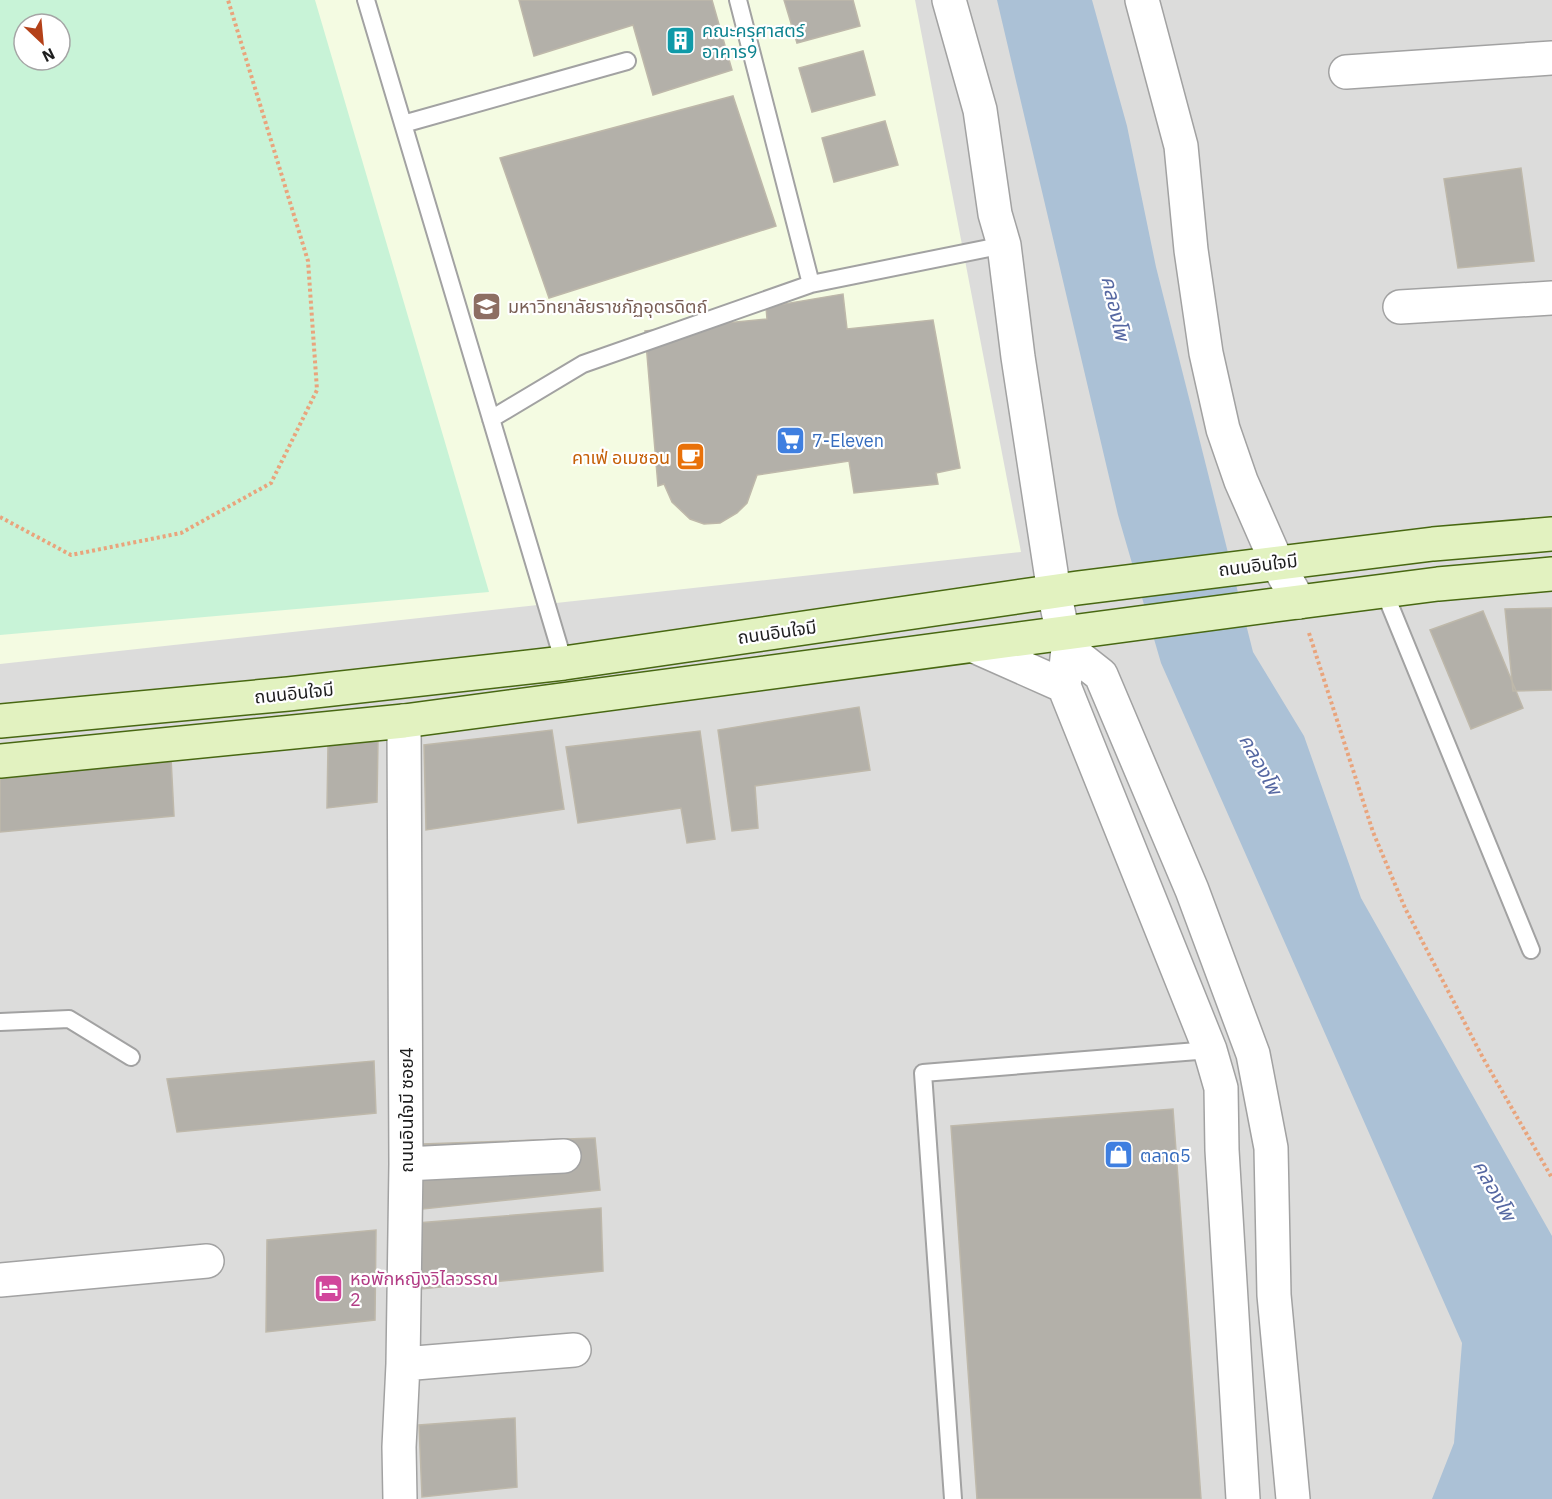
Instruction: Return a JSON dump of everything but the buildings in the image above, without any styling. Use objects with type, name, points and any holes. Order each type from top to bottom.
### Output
[{"type":"main road","name":"ถนนอินใจมี","points":[[0,721],[288,694],[564,663],[1066,590],[1433,544],[1552,534]]},
{"type":"main road","points":[[0,761],[404,722],[974,646],[1072,638],[1287,603],[1438,584],[1552,574]]},
{"type":"street","points":[[949,0],[980,110],[995,214],[1004,245],[1018,357],[1066,590],[1072,638],[1064,686],[1210,1050],[1221,1088],[1222,1150],[1242,1499]]},
{"type":"street","points":[[1142,0],[1180,146],[1191,250],[1206,353],[1223,429],[1270,564],[1287,603]]},
{"type":"street","points":[[1346,72],[1552,58]]},
{"type":"street","points":[[1401,307],[1552,298]]},
{"type":"street","points":[[1072,638],[1101,675],[1192,890],[1253,1054],[1271,1148],[1274,1295],[1293,1499]]},
{"type":"street","points":[[974,646],[1064,686]]},
{"type":"street","name":"ถนนอินใจมี ซอย4","points":[[400,1499],[399,1447],[403,1364],[406,1164],[404,722]]},
{"type":"street","points":[[406,1164],[564,1156]]},
{"type":"street","points":[[0,1280],[207,1261]]},
{"type":"street","points":[[403,1364],[573,1350]]},
{"type":"lane","points":[[366,0],[564,663]]},
{"type":"lane","points":[[738,0],[811,284]]},
{"type":"lane","points":[[403,124],[627,61]]},
{"type":"lane","points":[[491,419],[583,364],[811,284],[1004,245]]},
{"type":"lane","points":[[1384,591],[1531,950]]},
{"type":"lane","points":[[0,1022],[69,1019],[131,1057]]},
{"type":"lane","points":[[953,1499],[922,1073],[1210,1050]]},
{"type":"path","points":[[0,517],[71,555],[181,533],[271,483],[317,390],[308,261],[228,0]]},
{"type":"path","points":[[1287,603],[1373,832],[1405,908],[1483,1058],[1552,1178]]},
{"type":"shaded area","points":[[0,0],[1552,0],[1552,1499],[0,1499]]},
{"type":"shaded area","name":"มหาวิทยาลัยราชภัฏอุตรดิตถ์","points":[[0,0],[915,0],[1021,552],[0,664]]},
{"type":"shaded area","points":[[0,0],[315,0],[489,592],[0,635]]},
{"type":"water","name":"คลองโพ","points":[[997,0],[1092,0],[1127,126],[1156,267],[1253,652],[1304,736],[1361,898],[1552,1236],[1552,1499],[1432,1499],[1454,1443],[1462,1343],[1161,663],[1118,515]]},
{"type":"place","name":"คณะครุศาสตร์ อาคาร9","points":[[681,40]]},
{"type":"place","name":"มหาวิทยาลัยราชภัฏอุตรดิตถ์","points":[[487,306]]},
{"type":"place","name":"7-Eleven","points":[[791,440]]},
{"type":"place","name":"คาเฟ่ อเมซอน","points":[[691,457]]},
{"type":"place","name":"ตลาด5","points":[[1119,1155]]},
{"type":"place","name":"หอพักหญิงวิไลวรรณ 2","points":[[329,1288]]}]
